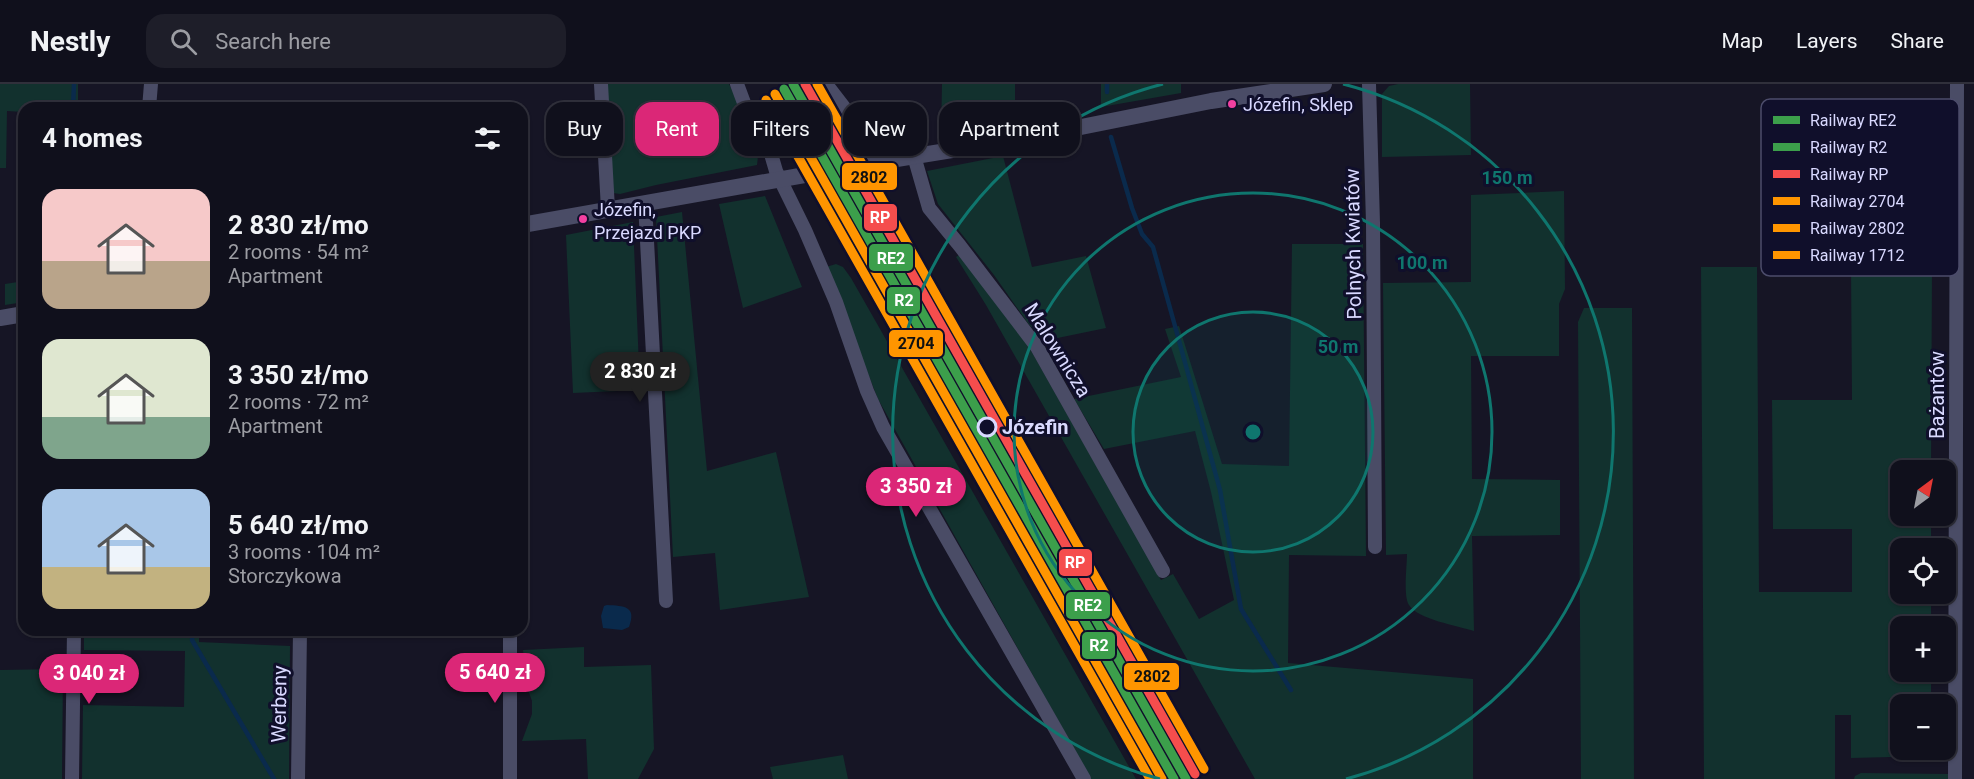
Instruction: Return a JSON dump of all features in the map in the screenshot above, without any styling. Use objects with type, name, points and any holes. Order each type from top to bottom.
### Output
[{"type":"street","points":[[149,102],[151,84]]},
{"type":"street","points":[[601,84],[608,209]]},
{"type":"street","points":[[737,84],[750,119],[771,154],[780,180],[805,230],[836,302],[867,391],[883,427],[1084,779]]},
{"type":"street","points":[[826,84],[870,141],[878,162]]},
{"type":"street","points":[[927,154],[1021,139],[1211,101],[1324,84]]},
{"type":"street","name":"Polnych Kwiatów","points":[[1369,84],[1373,224],[1375,547]]},
{"type":"street","name":"Bażantów","points":[[1958,84],[1958,99]]},
{"type":"street","points":[[528,224],[914,156]]},
{"type":"street","name":"Malownicza","points":[[914,156],[929,208],[1037,347],[1163,571]]},
{"type":"street","points":[[645,204],[666,601]]},
{"type":"street","name":"Bażantów","points":[[1955,779],[1957,276]]},
{"type":"street","points":[[0,318],[18,315]]},
{"type":"street","points":[[72,779],[74,636]]},
{"type":"street","name":"Werbeny","points":[[298,779],[300,636]]},
{"type":"street","points":[[510,636],[510,779]]},
{"type":"green space","points":[[0,84],[78,84],[78,102],[18,102],[18,112],[7,111],[6,168],[0,168]]},
{"type":"green space","points":[[606,84],[729,84],[738,102],[731,102],[731,156],[758,156],[757,165],[620,194],[613,193],[611,156],[623,156],[623,102],[607,102]]},
{"type":"green space","points":[[942,84],[1015,84],[1015,102],[942,102]]},
{"type":"green space","points":[[1101,84],[1181,84],[1181,93],[1101,107]]},
{"type":"green space","points":[[1470,84],[1471,155],[1382,157],[1382,94],[1389,86]]},
{"type":"green space","points":[[1003,156],[1032,267],[1086,256],[1106,328],[1043,341],[938,204],[927,171]]},
{"type":"green space","points":[[1564,191],[1565,289],[1559,304],[1559,356],[1471,356],[1472,479],[1560,480],[1560,535],[1472,536],[1474,631],[1429,618],[1413,610],[1406,595],[1407,554],[1386,555],[1383,283],[1471,282],[1471,195]]},
{"type":"green space","points":[[765,196],[802,287],[743,308],[719,204]]},
{"type":"green space","points":[[682,212],[707,471],[776,452],[809,597],[720,610],[715,553],[673,557],[656,217]]},
{"type":"green space","points":[[633,222],[640,390],[573,393],[566,235]]},
{"type":"green space","points":[[1292,244],[1363,244],[1366,556],[1289,555],[1288,663],[1473,679],[1473,779],[1255,779],[986,305],[956,257],[962,253],[1024,338],[1161,580],[1173,574],[1199,619],[1234,600],[1211,492],[1195,431],[1104,449],[1074,399],[1181,377],[1165,329],[1179,326],[1222,464],[1289,466]]},
{"type":"green space","points":[[836,264],[843,267],[851,278],[1136,779],[1091,779],[878,399],[826,267]]},
{"type":"green space","points":[[1701,267],[1757,267],[1759,592],[1852,592],[1852,529],[1773,529],[1772,400],[1852,400],[1851,276],[1932,276],[1931,460],[1890,460],[1890,526],[1931,526],[1931,538],[1890,538],[1890,604],[1931,604],[1931,616],[1890,616],[1890,682],[1931,682],[1931,694],[1890,694],[1890,757],[1851,758],[1851,715],[1835,715],[1835,779],[1704,779]]},
{"type":"green space","points":[[18,282],[18,303],[5,305],[5,284]]},
{"type":"green space","points":[[1584,308],[1632,308],[1634,779],[1581,779],[1578,322]]},
{"type":"green space","points":[[84,636],[199,636],[199,642],[290,646],[289,779],[82,779],[83,705],[184,707],[185,651],[84,650]]},
{"type":"green space","points":[[584,647],[584,667],[651,665],[654,749],[638,779],[588,779],[586,739],[522,741],[532,714],[532,701],[527,687],[523,650]]},
{"type":"green space","points":[[63,669],[62,779],[0,779],[0,670]]},
{"type":"green space","points":[[843,755],[848,779],[773,779],[770,767]]},
{"type":"green space","points":[[1861,773],[1949,774],[1949,779],[1854,779]]},
{"type":"water","points":[[604,606],[624,607],[630,611],[629,627],[622,630],[603,628],[601,616]]},
{"type":"waterway","points":[[73,102],[74,84]]},
{"type":"waterway","points":[[1107,84],[1107,92]]},
{"type":"waterway","points":[[1111,137],[1132,208],[1142,234],[1153,247],[1175,326],[1220,490],[1241,609],[1291,690]]},
{"type":"waterway","points":[[192,636],[192,640],[274,779]]},
{"type":"rail line","name":"RE2","points":[[793,84],[1186,779]]},
{"type":"rail line","name":"RP","points":[[805,84],[1195,774]]},
{"type":"rail line","name":"2802","points":[[817,84],[1204,769]]},
{"type":"rail line","name":"R2","points":[[784,89],[1174,779]]},
{"type":"rail line","name":"2704","points":[[775,94],[1162,779]]},
{"type":"rail line","name":"1712","points":[[766,100],[1150,779]]},
{"type":"place","name":"Józefin, Sklep","points":[[1232,104]]},
{"type":"place","name":"Józefin, Przejazd PKP","points":[[583,219]]},
{"type":"place","name":"Józefin","points":[[987,427]]}]
